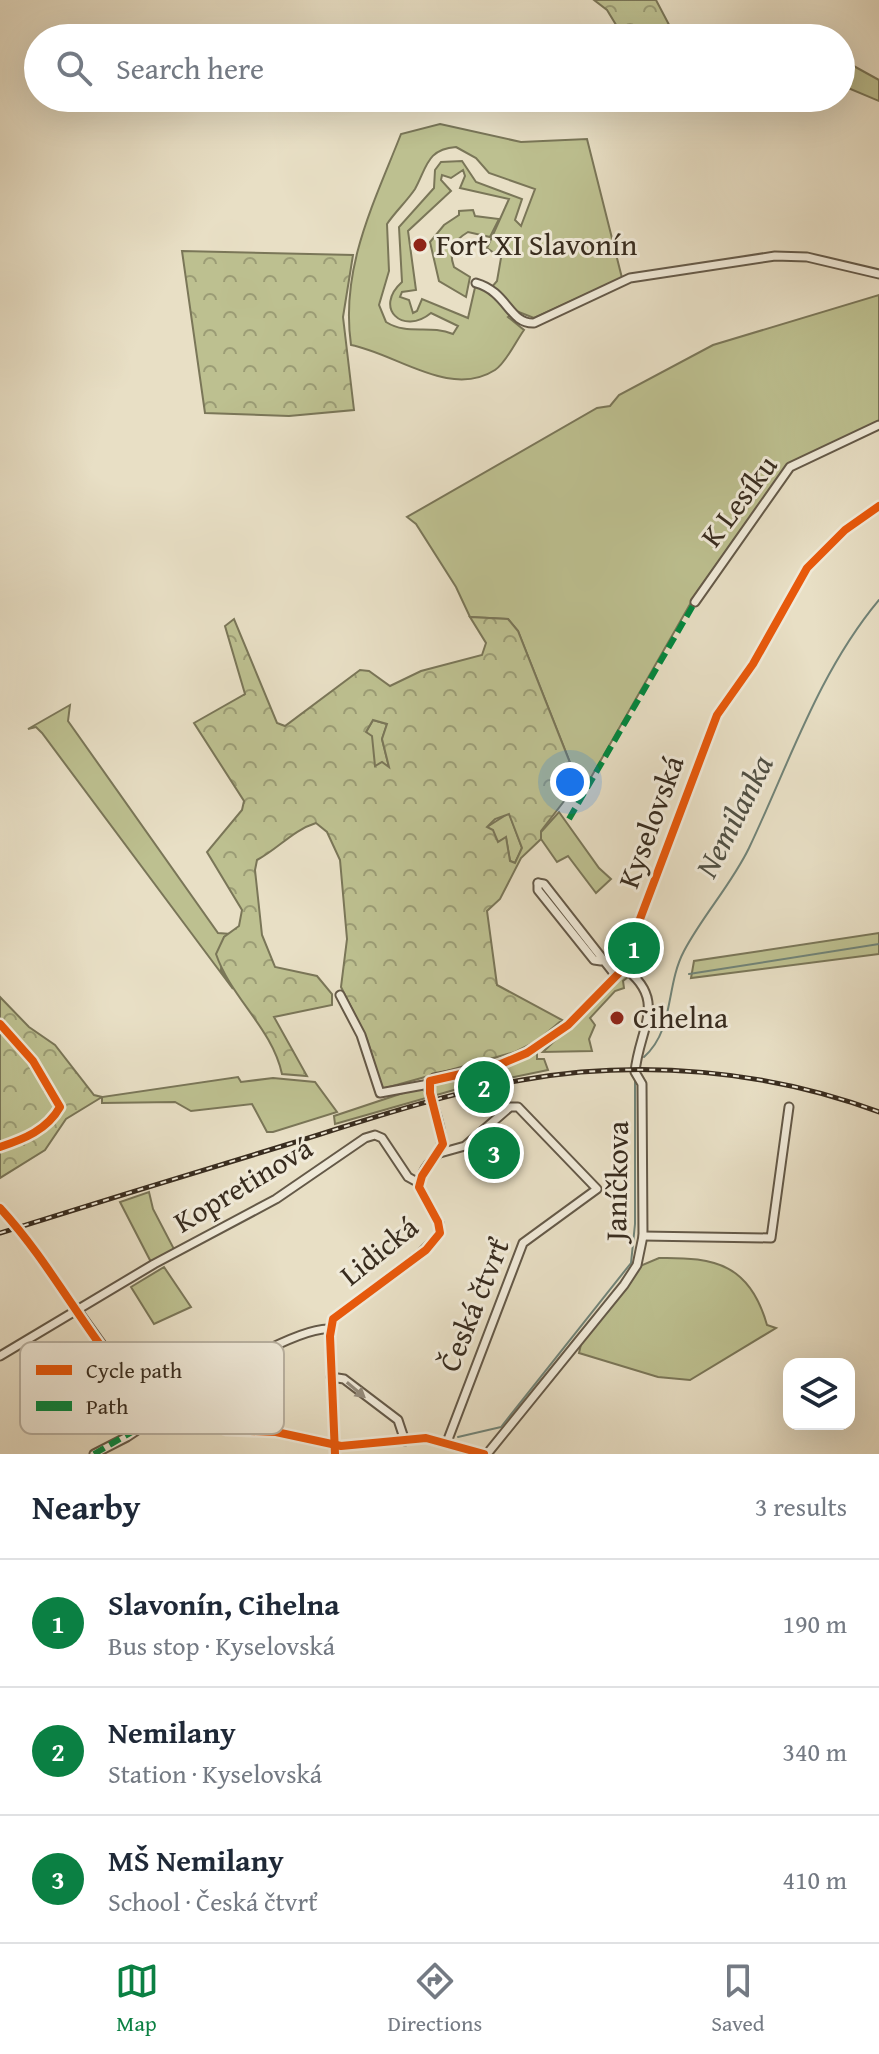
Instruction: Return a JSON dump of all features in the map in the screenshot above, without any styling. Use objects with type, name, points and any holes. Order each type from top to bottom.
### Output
[{"type":"street","points":[[476,283],[495,290],[513,314],[526,323],[534,323],[630,278],[775,256],[807,257],[879,274]]},
{"type":"street","name":"K Lesíku","points":[[695,602],[790,467],[879,425]]},
{"type":"street","name":"Kyselovská","points":[[340,995],[361,1035],[380,1093],[429,1089],[438,1077],[494,1067],[524,1055],[568,1025],[623,967],[717,715],[753,664],[807,568],[845,530],[879,506]]},
{"type":"street","points":[[601,961],[594,960],[538,890],[538,883],[544,884],[601,961],[616,976]]},
{"type":"street","name":"Janíčkova","points":[[485,1454],[624,1285],[637,1265],[643,1236],[642,1084],[635,1072],[647,1027],[648,996],[642,983],[623,967]]},
{"type":"street","points":[[429,1089],[443,1135],[440,1153]]},
{"type":"street","name":"Česká čtvrť","points":[[440,1153],[465,1146],[514,1106],[597,1189],[523,1243],[447,1442]]},
{"type":"street","points":[[643,1236],[771,1238],[789,1107]]},
{"type":"street","name":"Kopretinová","points":[[24,1342],[154,1264],[276,1199],[365,1138],[375,1135],[382,1138],[408,1177],[419,1183]]},
{"type":"street","name":"Lidická","points":[[334,1450],[330,1329],[337,1315],[438,1237],[440,1225],[422,1196],[419,1183],[440,1153]]},
{"type":"street","points":[[78,1311],[100,1342]]},
{"type":"street","points":[[284,1344],[308,1332],[330,1329]]},
{"type":"street","name":"Kopretinová","points":[[0,1356],[20,1344]]},
{"type":"street","points":[[331,1377],[344,1379],[398,1420],[405,1441]]},
{"type":"street","points":[[94,1454],[128,1434]]},
{"type":"street","points":[[282,1434],[334,1450],[426,1438],[485,1454]]},
{"type":"green space","points":[[594,0],[656,0],[669,24],[616,24],[607,10]]},
{"type":"green space","points":[[855,67],[879,80],[879,101],[855,91]]},
{"type":"green space","points":[[440,124],[521,142],[587,139],[622,278],[534,318],[516,311],[508,317],[524,330],[499,367],[478,378],[441,377],[351,345],[350,289],[355,263],[370,211],[401,134]],"holes":[[[456,147],[476,158],[489,173],[535,189],[521,226],[515,220],[522,199],[476,182],[462,161],[441,162],[435,170],[434,188],[399,227],[402,282],[390,301],[395,316],[402,320],[411,322],[431,313],[458,326],[453,334],[394,326],[386,322],[379,305],[389,271],[387,224],[415,189],[433,155]],[[463,170],[465,176],[460,188],[509,199],[487,248],[501,258],[497,281],[492,287],[476,283],[468,318],[422,299],[413,313],[409,300],[400,297],[402,292],[416,290],[408,231],[451,191],[441,180],[442,175],[451,178]]]},
{"type":"green space","points":[[473,210],[475,216],[499,219],[490,237],[468,232],[453,246],[454,267],[470,277],[466,297],[439,281],[430,242],[444,225],[459,215],[459,211]]},
{"type":"green space","points":[[182,251],[353,255],[343,317],[354,410],[289,416],[205,413]]},
{"type":"green space","points":[[879,295],[879,422],[788,464],[697,592],[582,793],[518,631],[508,619],[470,617],[456,587],[416,524],[407,517],[597,408],[610,406],[619,395],[713,345]]},
{"type":"green space","points":[[470,617],[508,619],[518,631],[578,783],[541,831],[541,839],[521,858],[500,899],[487,911],[497,985],[562,1020],[537,1041],[515,1052],[382,1089],[367,1039],[341,987],[347,939],[340,860],[327,832],[316,823],[300,830],[257,860],[255,870],[262,935],[275,967],[317,976],[332,994],[332,1005],[274,1017],[307,1076],[282,1074],[270,1042],[231,985],[216,954],[224,937],[239,926],[242,910],[207,852],[242,810],[244,801],[194,723],[245,694],[225,626],[234,619],[277,723],[285,726],[360,670],[369,671],[390,686],[421,671],[482,655],[486,643]],"holes":[[[373,720],[387,724],[382,739],[389,767],[382,762],[375,766],[372,736],[366,732]],[[509,814],[522,848],[515,863],[510,861],[506,837],[498,842],[493,830],[487,827],[495,819]]]},
{"type":"green space","points":[[70,705],[68,721],[218,933],[231,934],[224,937],[221,970],[233,989],[42,733],[36,727],[28,729]]},
{"type":"green space","points":[[373,720],[387,724],[382,739],[389,767],[374,766],[372,762],[366,732]]},
{"type":"green space","points":[[559,812],[599,868],[611,879],[596,893],[568,856],[557,862],[541,839],[541,832]]},
{"type":"green space","points":[[509,813],[522,848],[515,863],[510,861],[506,838],[498,842],[487,827]]},
{"type":"green space","points":[[879,933],[879,954],[691,978],[694,961]]},
{"type":"green space","points":[[625,973],[628,977],[623,981],[624,988],[615,991],[590,1018],[595,1025],[589,1039],[592,1051],[543,1052]]},
{"type":"green space","points":[[0,997],[29,1027],[55,1045],[94,1095],[102,1097],[66,1119],[45,1150],[0,1178]]},
{"type":"green space","points":[[537,1052],[537,1059],[544,1059],[548,1070],[461,1088],[335,1124],[334,1116],[421,1087],[427,1094],[434,1092],[433,1086],[438,1082],[503,1067]]},
{"type":"green space","points":[[238,1077],[241,1082],[273,1078],[315,1082],[337,1112],[267,1132],[252,1104],[191,1111],[175,1102],[102,1103],[102,1097]]},
{"type":"green space","points":[[149,1192],[153,1209],[175,1251],[152,1264],[120,1202]]},
{"type":"green space","points":[[659,1258],[698,1260],[728,1269],[751,1289],[767,1325],[776,1328],[690,1380],[658,1377],[579,1353],[582,1340],[640,1266]]},
{"type":"green space","points":[[164,1267],[191,1307],[154,1324],[131,1287]]},
{"type":"waterway","name":"Nemilanka","points":[[644,1057],[661,1034],[684,951],[749,848],[822,688],[858,628],[879,600]]},
{"type":"waterway","points":[[689,974],[879,944]]},
{"type":"waterway","name":"Nemilanka","points":[[458,1437],[501,1427],[631,1263],[635,1224],[635,1081]]},
{"type":"railway","points":[[0,1233],[405,1108],[522,1080],[612,1070],[703,1072],[793,1086],[879,1112]]},
{"type":"marked path","points":[[569,819],[695,602]]},
{"type":"marked path","points":[[94,1454],[128,1434]]},
{"type":"cycle path","points":[[335,1454],[330,1336],[333,1319],[426,1250],[440,1233],[438,1222],[419,1187],[422,1176],[443,1144],[430,1093],[430,1081],[496,1066],[527,1053],[568,1025],[620,972],[717,715],[753,664],[807,568],[845,530],[879,506]]},
{"type":"cycle path","points":[[0,1024],[33,1061],[60,1107],[42,1128],[0,1147]]},
{"type":"cycle path","points":[[0,1208],[41,1259],[98,1342]]},
{"type":"cycle path","points":[[284,1434],[341,1446],[426,1438],[484,1454]]},
{"type":"place","name":"Fort XI Slavonín","points":[[420,245]]},
{"type":"place","name":"Slavonín, Cihelna","points":[[634,948]]},
{"type":"place","name":"Cihelna","points":[[617,1018]]},
{"type":"place","name":"Nemilany","points":[[484,1087]]},
{"type":"place","name":"MŠ Nemilany","points":[[494,1153]]}]
